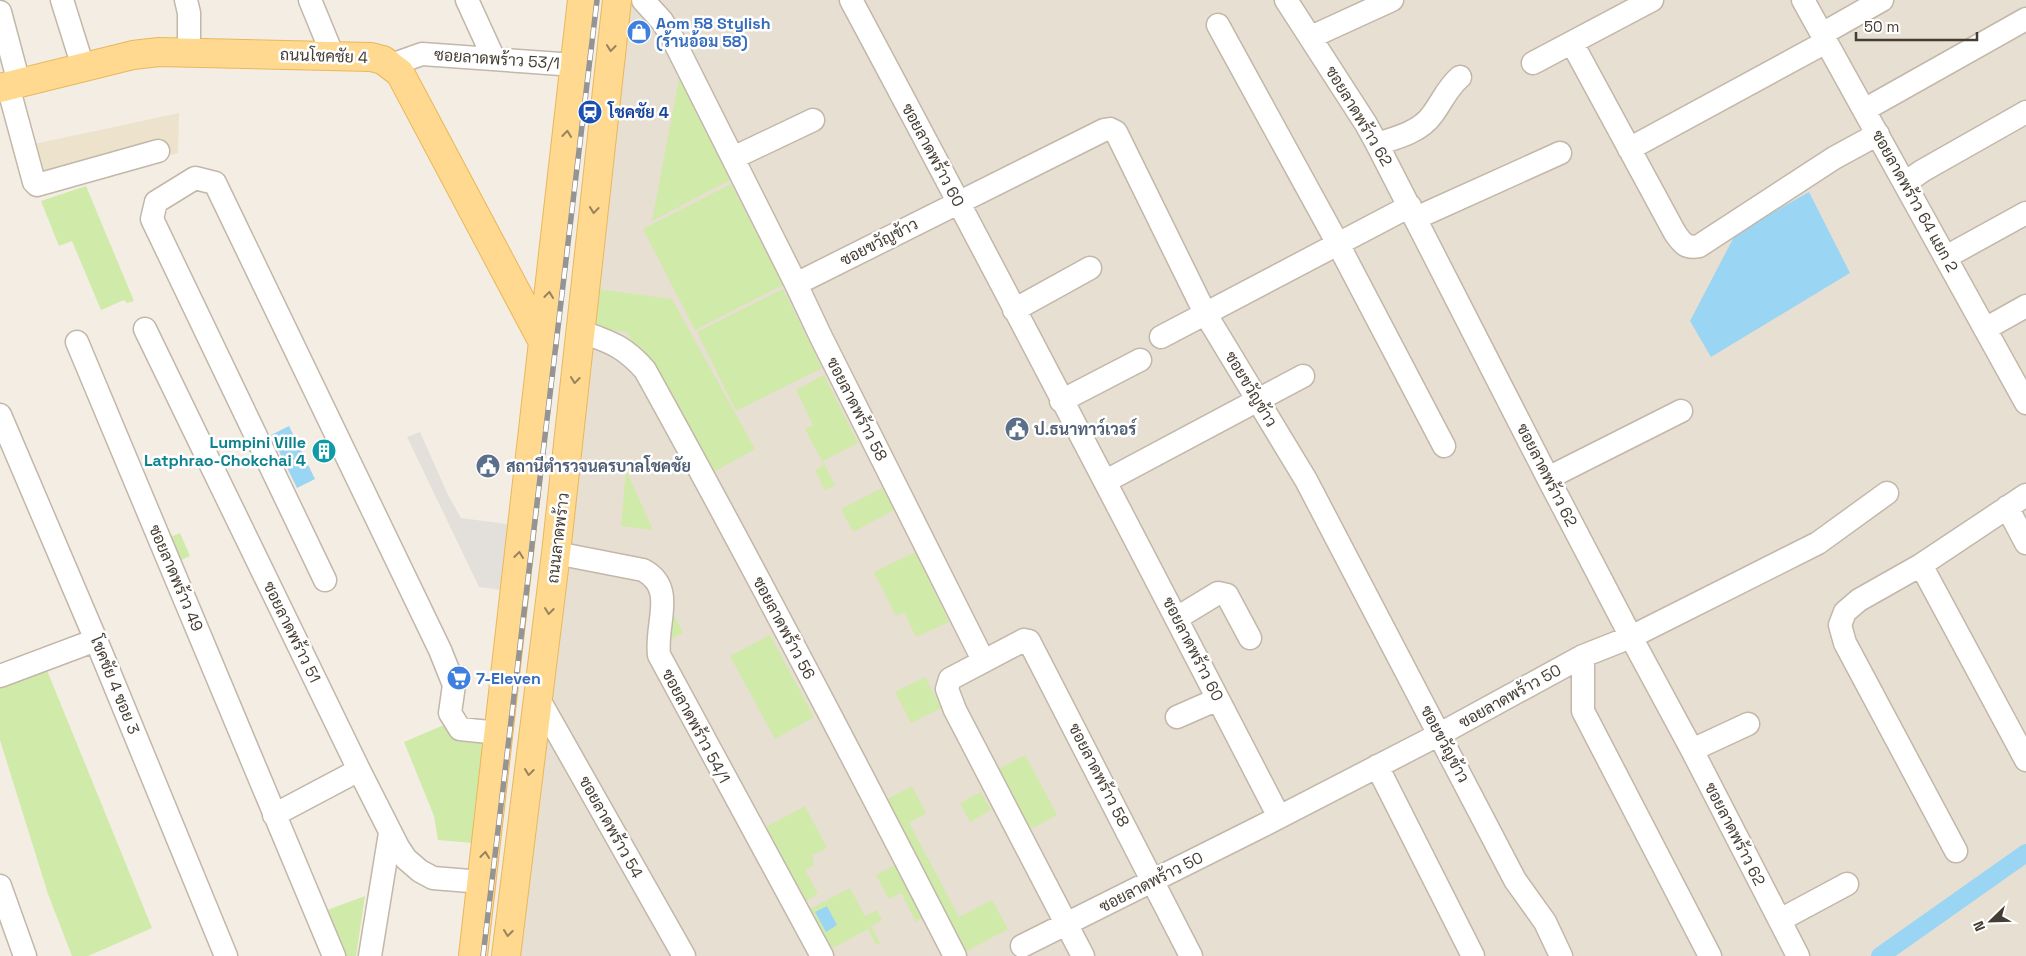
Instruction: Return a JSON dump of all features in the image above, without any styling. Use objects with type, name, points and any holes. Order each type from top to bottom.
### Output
[{"type":"main road","points":[[473,956],[582,0]]},
{"type":"main road","name":"ถนนลาดพร้าว","points":[[506,956],[556,553],[616,0]]},
{"type":"main road","name":"ถนนโชคชัย 4","points":[[9,86],[134,55],[160,52],[371,57],[384,60],[400,73],[544,344]]},
{"type":"street","points":[[62,0],[83,67]]},
{"type":"street","points":[[186,0],[189,14],[189,52]]},
{"type":"street","points":[[310,0],[333,56]]},
{"type":"street","points":[[467,0],[494,59]]},
{"type":"street","name":"ซอยลาดพร้าว 58","points":[[643,0],[662,20],[733,158],[983,660]]},
{"type":"street","name":"ซอยลาดพร้าว 60","points":[[850,0],[958,201],[1061,401],[1106,480],[1279,817]]},
{"type":"street","name":"ซอยลาดพร้าว 62","points":[[1286,0],[1377,144],[1548,478],[1692,750],[1798,956]]},
{"type":"street","points":[[1311,37],[1392,0]]},
{"type":"street","points":[[1533,63],[1652,0]]},
{"type":"street","name":"ซอยลาดพร้าว 64 แยก 2","points":[[1803,0],[1829,33],[1864,110],[1878,134],[1913,177],[1946,258],[2026,403]]},
{"type":"street","points":[[1628,149],[1829,33],[1882,0]]},
{"type":"street","points":[[0,12],[9,86],[34,182],[37,185],[158,151]]},
{"type":"street","points":[[1864,110],[2026,18]]},
{"type":"street","points":[[1218,25],[1338,244],[1444,446]]},
{"type":"street","points":[[1572,42],[1628,149],[1675,232],[1682,244],[1691,248],[1699,246],[1834,158],[1878,134]]},
{"type":"street","name":"ซอยลาดพร้าว 53/1","points":[[391,66],[422,54],[575,65]]},
{"type":"street","points":[[1377,144],[1416,129],[1431,117],[1451,85],[1460,77]]},
{"type":"street","points":[[1913,177],[2026,112]]},
{"type":"street","points":[[733,158],[812,120]]},
{"type":"street","name":"ซอยขวัญข้าว","points":[[796,284],[958,201],[1104,130],[1110,129],[1116,132],[1205,313],[1306,480],[1516,880],[1545,922],[1561,956]]},
{"type":"street","points":[[1161,337],[1338,244],[1560,153]]},
{"type":"street","points":[[324,580],[152,219],[156,202],[195,178],[215,183],[440,650],[454,686],[450,713],[460,729],[498,733]]},
{"type":"street","points":[[1946,258],[2026,213]]},
{"type":"street","points":[[1014,310],[1090,268]]},
{"type":"street","points":[[1985,329],[2026,306]]},
{"type":"street","name":"ซอยลาดพร้าว 51","points":[[145,329],[390,833],[406,859],[420,871],[434,878],[482,882]]},
{"type":"street","name":"ซอยลาดพร้าว 56","points":[[580,332],[611,342],[622,348],[632,355],[644,370],[714,495],[819,692],[955,956]]},
{"type":"street","name":"ซอยลาดพร้าว 49","points":[[77,342],[334,956]]},
{"type":"street","points":[[1061,401],[1140,360]]},
{"type":"street","points":[[1106,480],[1303,376]]},
{"type":"street","points":[[1548,478],[1681,411]]},
{"type":"street","name":"โชคชัย 4 ซอย 3","points":[[0,415],[96,640],[226,956]]},
{"type":"street","name":"ซอยลาดพร้าว 50","points":[[1022,946],[1440,734],[1583,656],[1631,637],[1818,543],[1887,492]]},
{"type":"street","points":[[1956,851],[1845,642],[1840,625],[1845,612],[1859,600],[1921,565],[2026,495]]},
{"type":"street","points":[[2007,507],[2026,543]]},
{"type":"street","name":"ซอยลาดพร้าว 54/1","points":[[556,553],[643,570],[653,576],[659,583],[663,593],[658,638],[659,655],[822,956]]},
{"type":"street","points":[[1921,565],[2026,760]]},
{"type":"street","points":[[1177,618],[1218,593],[1223,593],[1226,595],[1250,638]]},
{"type":"street","points":[[0,676],[96,640]]},
{"type":"street","name":"ซอยลาดพร้าว 58","points":[[1083,956],[948,696],[947,684],[950,679],[1024,640],[1029,641],[1191,956]]},
{"type":"street","points":[[1583,656],[1583,711],[1710,956]]},
{"type":"street","name":"ซอยลาดพร้าว 54","points":[[538,698],[684,956]]},
{"type":"street","points":[[1177,717],[1218,699]]},
{"type":"street","points":[[1692,750],[1748,724]]},
{"type":"street","points":[[1377,766],[1473,956]]},
{"type":"street","points":[[274,815],[359,770]]},
{"type":"street","points":[[370,956],[390,833]]},
{"type":"street","points":[[1780,920],[1847,884]]},
{"type":"street","points":[[0,886],[25,956]]},
{"type":"shaded area","points":[[617,0],[2026,0],[2026,956],[506,956]]},
{"type":"shaded area","points":[[179,113],[178,153],[38,194],[25,146]]},
{"type":"shaded area","points":[[420,432],[449,497],[461,518],[513,525],[508,591],[479,587],[407,437]]},
{"type":"green space","points":[[680,74],[730,180],[652,221]]},
{"type":"green space","points":[[731,184],[783,285],[695,330],[643,229]]},
{"type":"green space","points":[[86,186],[134,301],[127,303],[124,300],[101,310],[72,241],[59,246],[41,201]]},
{"type":"green space","points":[[596,289],[672,299],[755,449],[706,476],[627,332],[592,328]]},
{"type":"green space","points":[[783,289],[822,368],[736,411],[697,332]]},
{"type":"green space","points":[[824,375],[858,443],[823,461],[835,485],[825,490],[815,470],[824,465],[805,429],[813,425],[796,390]]},
{"type":"green space","points":[[626,470],[653,530],[621,526]]},
{"type":"green space","points":[[882,488],[894,510],[853,532],[841,509]]},
{"type":"green space","points":[[180,533],[190,556],[175,563],[164,540]]},
{"type":"green space","points":[[915,552],[949,622],[916,637],[904,612],[896,616],[874,572]]},
{"type":"green space","points":[[665,596],[683,633],[658,646]]},
{"type":"green space","points":[[770,635],[814,717],[775,739],[730,656]]},
{"type":"green space","points":[[46,668],[152,928],[88,956],[72,956],[48,894],[0,740],[0,682]]},
{"type":"green space","points":[[925,677],[941,708],[911,723],[895,692]]},
{"type":"green space","points":[[444,725],[462,739],[475,739],[496,745],[484,844],[438,840],[434,816],[404,742]]},
{"type":"green space","points":[[1025,755],[1057,815],[1025,832],[993,772]]},
{"type":"green space","points":[[912,786],[926,813],[909,823],[959,917],[992,900],[1008,929],[963,953],[882,802]]},
{"type":"green space","points":[[981,792],[991,810],[970,822],[960,803]]},
{"type":"green space","points":[[805,806],[827,848],[812,855],[814,865],[805,870],[818,894],[802,903],[762,829]]},
{"type":"green space","points":[[895,865],[922,918],[916,922],[901,893],[889,899],[876,875]]},
{"type":"green space","points":[[850,888],[865,916],[877,910],[882,920],[871,926],[880,943],[876,945],[868,929],[829,950],[808,910]]},
{"type":"green space","points":[[365,896],[356,956],[335,956],[319,913]]},
{"type":"water","points":[[1809,192],[1850,273],[1711,357],[1690,321],[1736,233]]},
{"type":"water","points":[[289,426],[315,479],[297,488],[271,435]]},
{"type":"water","points":[[827,906],[837,925],[826,932],[815,912]]},
{"type":"waterway","points":[[1880,956],[2026,853]]},
{"type":"railway","points":[[483,956],[597,0]]},
{"type":"place","name":"Aom 58 Stylish (ร้านอ้อม 58)","points":[[639,32]]},
{"type":"place","name":"โชคชัย 4","points":[[590,112]]},
{"type":"place","name":"ป.ธนาทาว์เวอร์","points":[[1017,429]]},
{"type":"place","name":"Lumpini Ville Latphrao-Chokchai 4","points":[[324,451]]},
{"type":"place","name":"สถานีตำรวจนครบาลโชคชัย","points":[[488,466]]},
{"type":"place","name":"7-Eleven","points":[[459,678]]}]
